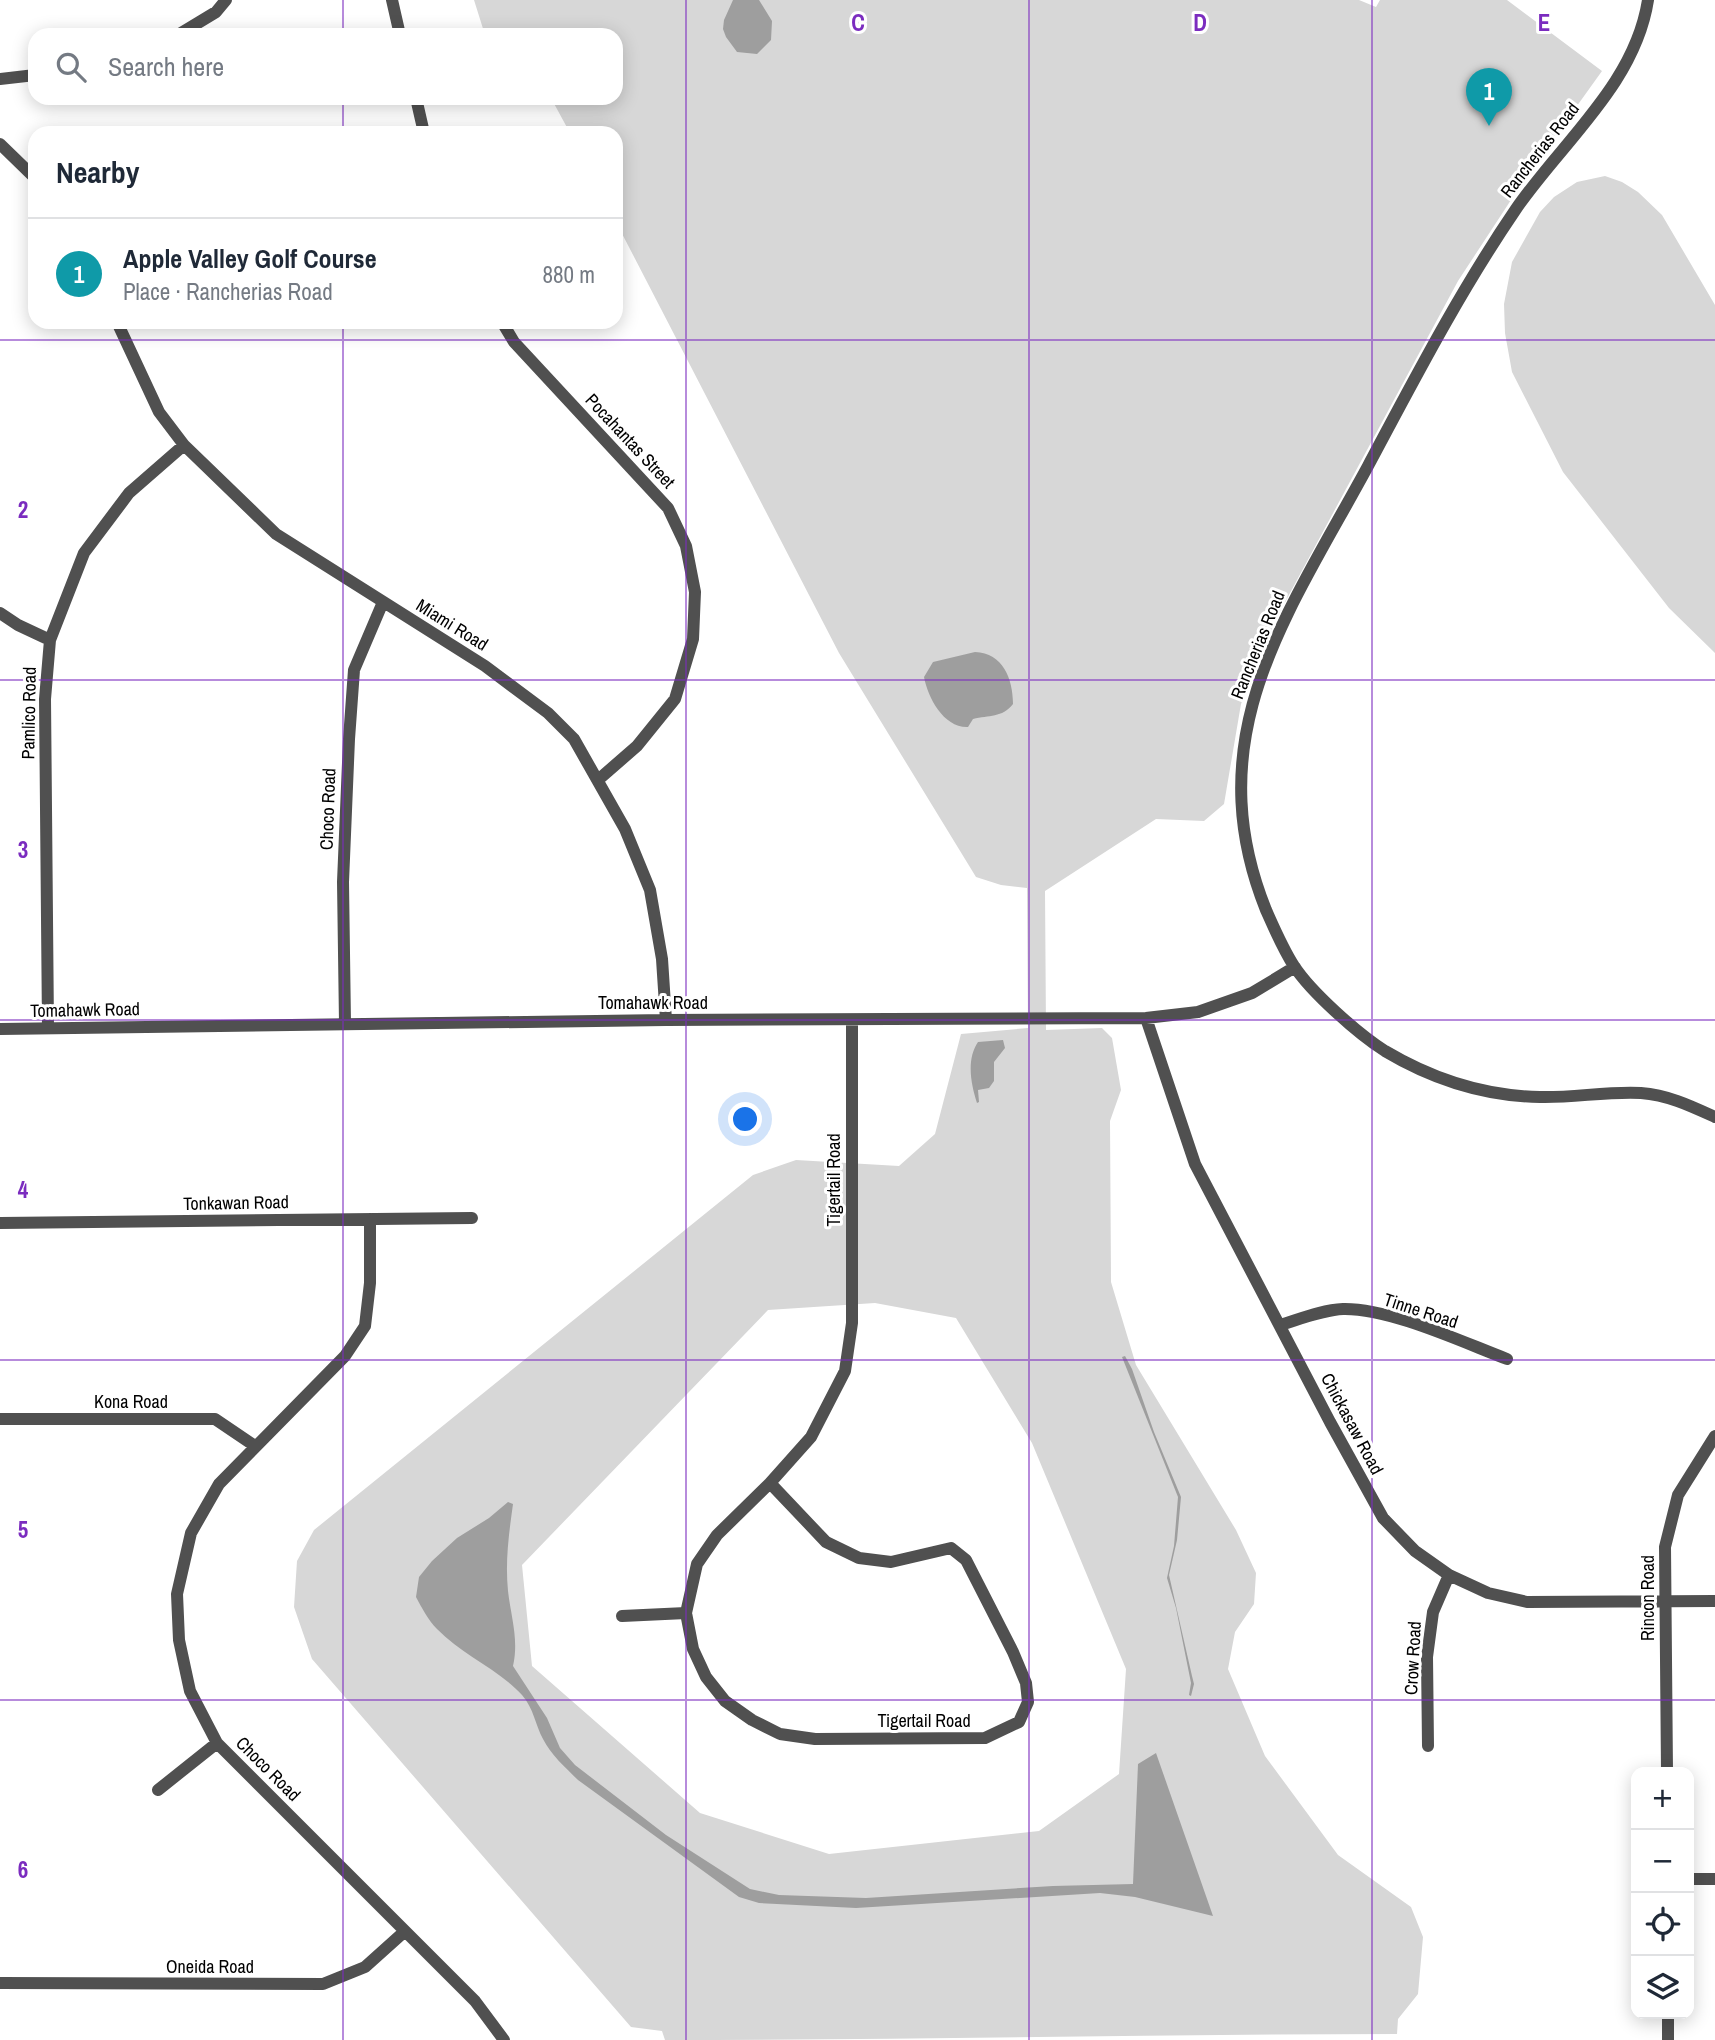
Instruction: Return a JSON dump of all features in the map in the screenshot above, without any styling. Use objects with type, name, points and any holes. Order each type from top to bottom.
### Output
[{"type":"street","points":[[190,28],[216,12],[226,0]]},
{"type":"street","points":[[391,0],[398,28]]},
{"type":"street","name":"Rancherias Road","points":[[1648,0],[1634,50],[1616,80],[1518,206],[1450,312],[1285,617],[1256,687],[1244,744],[1241,795],[1244,839],[1257,887],[1272,924],[1295,967],[1337,1013],[1381,1048],[1421,1071],[1461,1087],[1537,1097],[1642,1093],[1680,1101],[1715,1118]]},
{"type":"street","points":[[0,79],[28,76]]},
{"type":"street","points":[[418,105],[423,126]]},
{"type":"street","points":[[0,144],[28,171]]},
{"type":"street","name":"Miami Road","points":[[120,329],[159,412],[184,445],[276,534],[485,666],[548,713],[574,738],[625,829],[650,890],[662,958],[666,1020]]},
{"type":"street","name":"Pocahantas Street","points":[[506,329],[514,342],[668,508],[686,546],[695,592],[693,639],[676,699],[637,746],[598,780]]},
{"type":"street","name":"Pamlico Road","points":[[48,1028],[45,699],[50,639],[84,553],[129,493],[184,445]]},
{"type":"street","name":"Choco Road","points":[[345,1023],[343,882],[354,670],[383,602]]},
{"type":"street","points":[[0,613],[18,625],[50,639]]},
{"type":"street","name":"Tomahawk Road","points":[[0,1029],[345,1023],[1146,1018],[1198,1012],[1252,993],[1295,967]]},
{"type":"street","name":"Chickasaw Road","points":[[1146,1018],[1195,1164],[1382,1518],[1415,1551],[1449,1575],[1488,1593],[1527,1602],[1715,1601]]},
{"type":"street","name":"Tigertail Road","points":[[770,1483],[826,1542],[859,1558],[891,1562],[951,1548],[966,1560],[1027,1683],[1028,1702],[1019,1722],[985,1738],[815,1739],[780,1734],[752,1720],[725,1701],[706,1678],[693,1649],[686,1613],[697,1564],[717,1535],[770,1483],[811,1437],[845,1371],[852,1323],[852,1021]]},
{"type":"street","name":"Tonkawan Road","points":[[0,1223],[472,1218]]},
{"type":"street","name":"Choco Road","points":[[370,1219],[370,1283],[365,1325],[345,1356],[219,1484],[191,1533],[177,1594],[178,1640],[190,1691],[217,1743],[475,2001],[504,2040]]},
{"type":"street","name":"Tinne Road","points":[[1280,1325],[1314,1314],[1343,1309],[1385,1315],[1507,1359]]},
{"type":"street","name":"Kona Road","points":[[0,1419],[215,1419],[255,1446]]},
{"type":"street","name":"Rincon Road","points":[[1667,1767],[1665,1547],[1678,1495],[1715,1436]]},
{"type":"street","name":"Crow Road","points":[[1428,1746],[1427,1657],[1433,1612],[1449,1575]]},
{"type":"street","points":[[622,1616],[686,1613]]},
{"type":"street","points":[[158,1790],[217,1743]]},
{"type":"street","points":[[1694,1879],[1715,1879]]},
{"type":"street","name":"Oneida Road","points":[[0,1983],[323,1984],[365,1967],[404,1932]]},
{"type":"street","points":[[1668,2019],[1668,2040]]},
{"type":"shaded area","points":[[474,0],[1359,0],[1376,7],[1380,0],[1507,0],[1602,71],[1526,177],[1458,281],[1276,619],[1241,704],[1224,804],[1204,821],[1156,819],[1045,891],[1046,1030],[1102,1028],[1112,1038],[1121,1090],[1110,1121],[1111,1282],[1136,1365],[1236,1530],[1256,1573],[1254,1604],[1235,1632],[1228,1669],[1265,1756],[1338,1855],[1411,1907],[1423,1937],[1418,1994],[1398,2019],[1397,2034],[665,2040],[662,2031],[631,2027],[312,1659],[294,1607],[297,1561],[314,1530],[753,1175],[796,1160],[899,1166],[935,1134],[961,1034],[1028,1028],[1027,888],[1001,885],[976,877],[839,653],[623,236],[623,126],[566,126],[555,105],[623,105],[623,28],[483,28]],"holes":[[[875,1303],[956,1318],[1032,1443],[1126,1669],[1119,1774],[1039,1831],[829,1854],[700,1813],[532,1666],[522,1565],[768,1310]]]},
{"type":"shaded area","points":[[733,0],[759,0],[772,21],[771,40],[757,54],[737,52],[726,37],[724,20]]},
{"type":"shaded area","points":[[1605,176],[1638,192],[1662,215],[1715,305],[1715,653],[1669,608],[1563,472],[1512,372],[1505,333],[1504,304],[1512,262],[1540,212],[1554,197],[1577,182]]},
{"type":"shaded area","points":[[975,652],[985,653],[999,662],[1011,685],[1013,704],[1000,714],[973,719],[968,727],[959,726],[945,717],[933,702],[924,677],[933,662]]},
{"type":"shaded area","points":[[1003,1040],[1005,1048],[994,1062],[994,1081],[989,1088],[978,1090],[977,1103],[971,1072],[974,1049],[978,1042]]},
{"type":"shaded area","points":[[1125,1356],[1181,1497],[1177,1540],[1169,1575],[1194,1684],[1191,1696],[1191,1683],[1176,1608],[1167,1578],[1174,1546],[1178,1497],[1122,1357]]},
{"type":"shaded area","points":[[508,1502],[513,1504],[507,1569],[515,1638],[513,1666],[547,1718],[560,1748],[575,1765],[666,1835],[750,1889],[779,1895],[866,1898],[1053,1886],[1133,1884],[1138,1764],[1156,1753],[1213,1916],[1135,1897],[1100,1893],[856,1908],[759,1903],[739,1897],[578,1780],[546,1745],[522,1695],[502,1677],[447,1638],[423,1610],[416,1597],[419,1577],[457,1538],[489,1518]]},
{"type":"place","name":"Apple Valley Golf Course","points":[[1489,126]]}]
